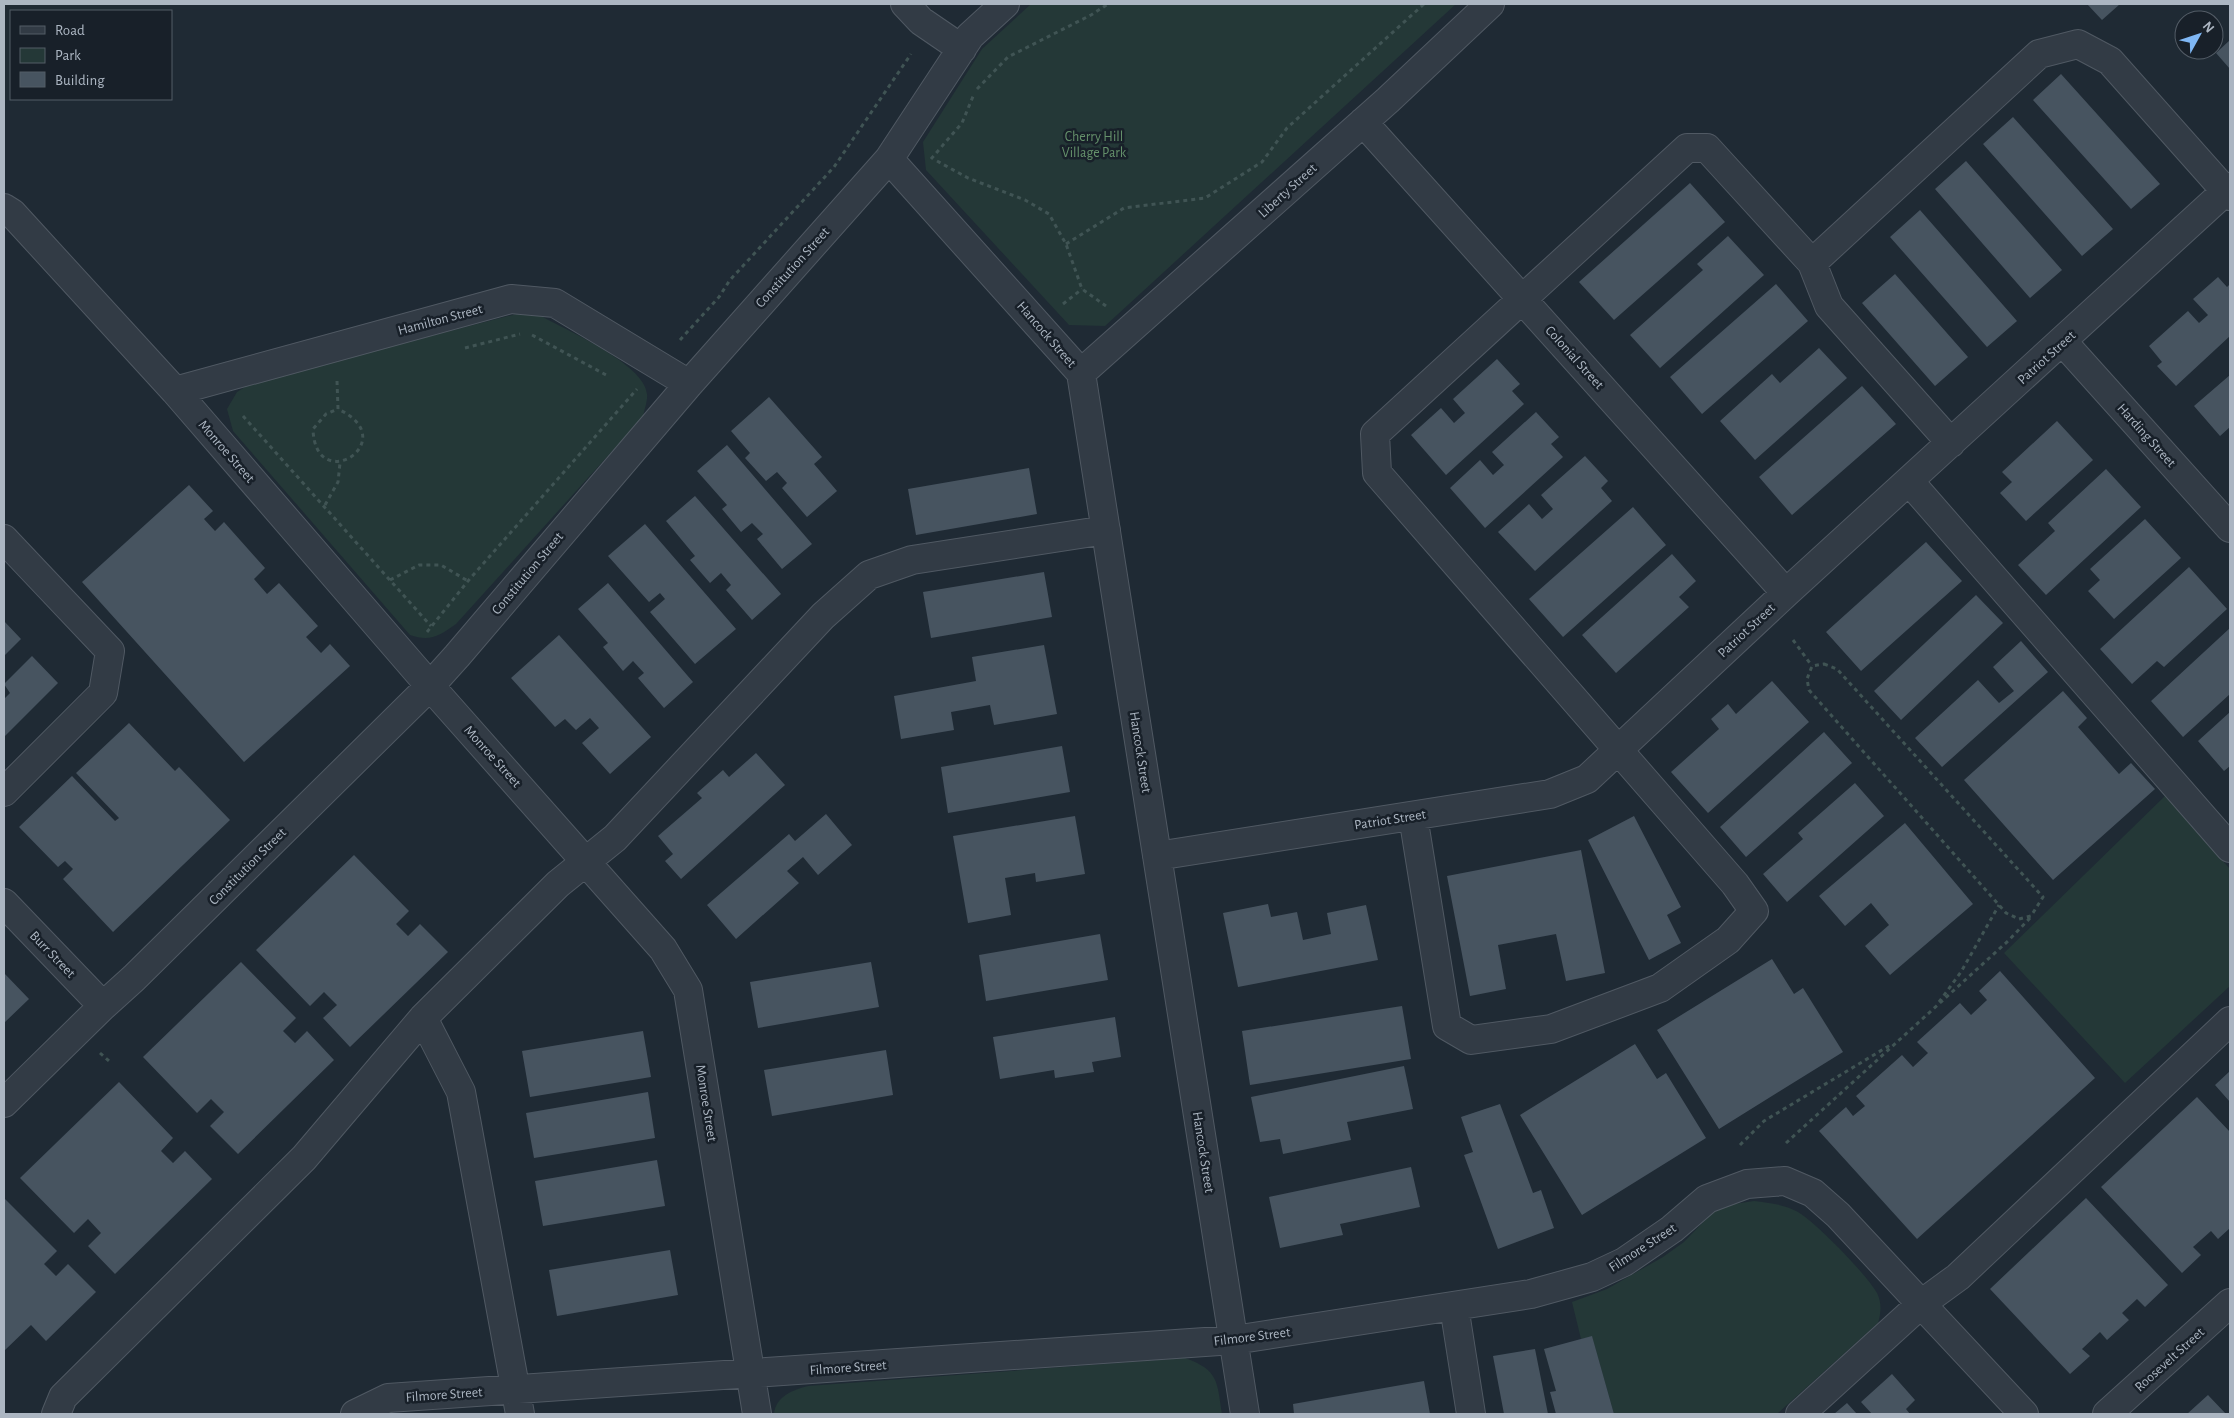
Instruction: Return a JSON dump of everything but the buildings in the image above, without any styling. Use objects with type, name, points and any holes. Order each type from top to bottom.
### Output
[{"type":"street","points":[[905,4],[930,26],[962,49]]},
{"type":"street","name":"Constitution Street","points":[[4,1103],[134,978],[430,686],[689,384],[889,159],[970,36],[1005,4]]},
{"type":"street","name":"Liberty Street","points":[[1082,373],[1363,122],[1490,4]]},
{"type":"street","points":[[1812,263],[2039,54],[2078,44],[2110,61],[2229,192]]},
{"type":"street","name":"Colonial Street","points":[[1363,122],[1786,593]]},
{"type":"street","points":[[1413,816],[1447,1026],[1471,1040],[1551,1029],[1660,988],[1728,940],[1754,911],[1735,884],[1377,473],[1375,434],[1687,148],[1707,148],[1812,263],[1829,306],[1951,443]]},
{"type":"street","name":"Hancock Street","points":[[889,159],[1082,373],[1245,1414]]},
{"type":"street","name":"Patriot Street","points":[[1157,856],[1550,794],[1587,779],[1786,593],[2229,192]]},
{"type":"street","name":"Monroe Street","points":[[4,208],[12,213],[175,390],[430,686],[663,949],[688,990],[757,1414]]},
{"type":"street","name":"Hamilton Street","points":[[175,390],[511,299],[555,303],[689,384]]},
{"type":"street","name":"Harding Street","points":[[2063,342],[2230,528]]},
{"type":"street","points":[[1909,481],[2230,848]]},
{"type":"street","points":[[56,1414],[63,1397],[304,1158],[423,1018],[558,884],[615,838],[823,616],[869,575],[912,560],[1106,530]]},
{"type":"street","points":[[4,539],[110,652],[103,693],[4,792]]},
{"type":"street","name":"Burr Street","points":[[4,903],[103,1006]]},
{"type":"street","points":[[423,1018],[460,1092],[518,1401]]},
{"type":"street","points":[[1800,1414],[1922,1304],[1958,1278],[2230,1021]]},
{"type":"street","name":"Filmore Street","points":[[356,1414],[388,1398],[518,1401],[751,1374],[1234,1340],[1531,1294],[1592,1277],[1624,1262],[1672,1229],[1707,1199],[1747,1184],[1784,1181],[1813,1193],[1838,1215],[2024,1414]]},
{"type":"street","name":"Roosevelt Street","points":[[2107,1414],[2230,1303]]},
{"type":"street","points":[[1454,1306],[1470,1414]]},
{"type":"path","points":[[914,187],[926,165],[962,123],[975,90],[1008,57],[1091,15],[1108,4]]},
{"type":"path","points":[[1066,244],[1124,208],[1205,198],[1262,162],[1287,128],[1424,4]]},
{"type":"path","points":[[679,340],[719,297],[730,280],[834,167],[930,26]]},
{"type":"path","points":[[932,159],[968,178],[1025,200],[1049,214],[1066,244],[1082,289],[1135,326]]},
{"type":"path","points":[[460,349],[527,332],[610,378]]},
{"type":"path","points":[[328,384],[347,379]]},
{"type":"path","points":[[337,381],[338,409]]},
{"type":"path","points":[[422,639],[468,581],[642,384]]},
{"type":"path","points":[[627,386],[636,391]]},
{"type":"path","points":[[338,409],[356,421],[363,433],[362,446],[351,458],[340,463],[327,460],[317,451],[313,429],[326,414],[338,409]]},
{"type":"path","points":[[242,414],[431,626]]},
{"type":"path","points":[[325,505],[338,482],[340,463]]},
{"type":"path","points":[[390,580],[419,565],[441,565],[468,581]]},
{"type":"path","points":[[1793,640],[1812,666]]},
{"type":"path","points":[[1786,1143],[2008,942],[2031,916],[2043,897],[1837,668],[1824,664],[1812,666]]},
{"type":"path","points":[[1812,666],[1806,679],[1809,690],[2006,913],[2019,919],[2031,916]]},
{"type":"path","points":[[1935,1008],[1961,972],[1999,905]]},
{"type":"path","points":[[1740,1145],[1764,1121],[1899,1040]]},
{"type":"green space","name":"Cherry Hill Village Park","points":[[1031,4],[1456,4],[1105,326],[1069,325],[926,170],[923,142],[982,49]]},
{"type":"green space","points":[[524,312],[539,315],[584,338],[602,348],[633,371],[643,383],[647,394],[643,417],[456,624],[434,637],[423,638],[410,635],[233,431],[227,409],[237,392],[253,382]]},
{"type":"green space","points":[[2166,795],[2230,869],[2230,986],[2125,1083],[2004,953]]},
{"type":"green space","points":[[1754,1201],[1781,1205],[1796,1211],[1827,1236],[1863,1274],[1877,1293],[1880,1300],[1878,1323],[1777,1414],[1614,1414],[1592,1337],[1581,1339],[1572,1302],[1607,1289],[1663,1257],[1684,1242],[1713,1212],[1734,1204]]},
{"type":"green space","points":[[1185,1358],[1204,1367],[1214,1378],[1219,1393],[1222,1414],[774,1414],[775,1408],[782,1398],[791,1392],[808,1386]]}]
